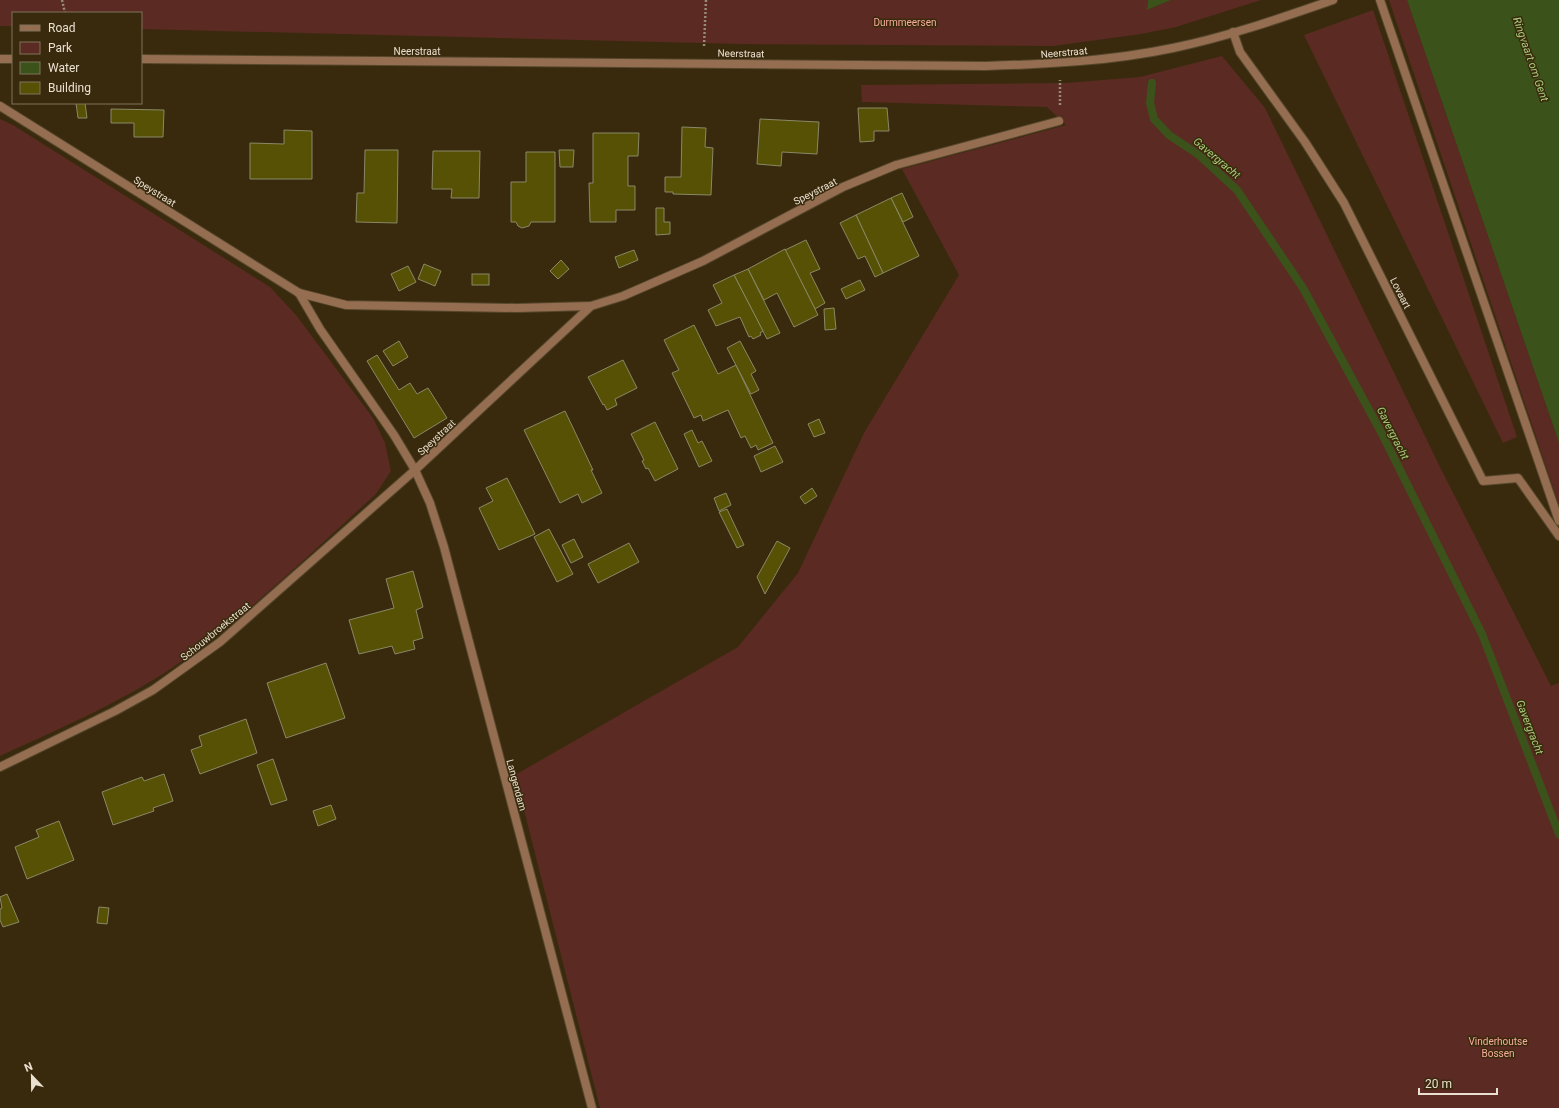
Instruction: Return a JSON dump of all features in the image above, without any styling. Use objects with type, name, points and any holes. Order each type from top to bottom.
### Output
[{"type":"street","name":"Neerstraat","points":[[142,59],[986,66],[1059,64],[1174,48],[1233,32],[1333,0]]},
{"type":"street","points":[[1380,0],[1559,521]]},
{"type":"street","name":"Lovaart","points":[[1233,32],[1240,52],[1297,130],[1344,203],[1483,481],[1518,478],[1559,536]]},
{"type":"street","points":[[0,59],[12,59]]},
{"type":"street","name":"Speystraat","points":[[0,106],[298,293],[346,305],[517,308],[592,306],[623,296],[702,260],[843,187],[896,165],[1059,121]]},
{"type":"street","name":"Speystraat","points":[[298,293],[320,329],[394,435],[415,470],[592,306]]},
{"type":"street","name":"Schouwbroekstraat","points":[[0,767],[153,690],[189,666],[220,642],[415,470]]},
{"type":"street","name":"Langendam","points":[[415,470],[430,503],[444,547],[592,1108]]},
{"type":"path","points":[[62,0],[65,12]]},
{"type":"path","points":[[703,63],[706,0]]},
{"type":"path","points":[[1060,78],[1060,100]]},
{"type":"green space","name":"Durmmeersen","points":[[0,0],[1148,0],[1147,10],[1171,0],[1261,0],[1176,27],[1141,34],[1053,46],[741,44],[142,29],[142,12],[12,12],[12,26],[0,26]]},
{"type":"green space","points":[[1389,0],[1407,0],[1559,443],[1559,505]]},
{"type":"green space","points":[[1373,10],[1517,437],[1503,443],[1304,35]]},
{"type":"green space","name":"Vinderhoutse Bossen","points":[[1222,56],[1265,108],[1442,471],[1551,686],[1559,683],[1559,1108],[600,1108],[515,775],[738,647],[798,573],[864,433],[959,275],[902,169],[1066,125],[1047,107],[862,102],[861,85],[1066,83],[1140,77]]},
{"type":"green space","points":[[0,119],[13,125],[270,287],[296,315],[373,418],[385,443],[391,471],[376,494],[306,558],[259,600],[185,659],[118,700],[0,756]]},
{"type":"water","points":[[1148,0],[1171,0],[1147,10]]},
{"type":"water","name":"Ringvaart om Gent","points":[[1407,0],[1559,0],[1559,443],[1557,437]]},
{"type":"building","points":[[76,104],[85,104],[87,118],[78,118]]},
{"type":"building","points":[[858,108],[887,108],[889,131],[874,131],[874,141],[860,142]]},
{"type":"building","points":[[111,109],[164,110],[163,137],[134,137],[134,123],[111,123]]},
{"type":"building","points":[[760,119],[819,122],[817,154],[782,152],[781,166],[757,164]]},
{"type":"building","points":[[682,127],[706,128],[705,147],[713,148],[711,195],[673,194],[673,192],[665,192],[665,177],[681,177]]},
{"type":"building","points":[[284,130],[312,131],[312,179],[250,179],[250,143],[284,144]]},
{"type":"building","points":[[593,133],[639,133],[638,156],[628,156],[628,186],[635,186],[635,210],[616,210],[616,222],[590,222],[589,183],[593,183]]},
{"type":"building","points":[[365,150],[398,150],[397,223],[356,222],[357,193],[364,193]]},
{"type":"building","points":[[559,150],[574,150],[573,167],[560,167]]},
{"type":"building","points":[[433,151],[480,151],[479,198],[451,198],[452,189],[432,189]]},
{"type":"building","points":[[526,152],[555,152],[555,222],[531,222],[529,226],[522,228],[518,226],[516,222],[511,222],[511,182],[526,182]]},
{"type":"building","points":[[902,193],[913,217],[903,222],[891,198]]},
{"type":"building","points":[[891,198],[919,256],[883,273],[856,215]]},
{"type":"building","points":[[656,208],[664,208],[664,222],[670,222],[670,234],[656,235]]},
{"type":"building","points":[[856,215],[883,273],[875,277],[865,256],[858,259],[840,223]]},
{"type":"building","points":[[806,240],[820,269],[810,273],[825,303],[815,309],[785,250]]},
{"type":"building","points":[[785,249],[818,315],[794,327],[777,293],[764,300],[748,269]]},
{"type":"building","points":[[634,250],[638,260],[619,268],[615,257]]},
{"type":"building","points":[[561,260],[569,269],[558,279],[550,271]]},
{"type":"building","points":[[424,264],[441,271],[435,286],[418,279]]},
{"type":"building","points":[[408,266],[416,282],[399,291],[391,274]]},
{"type":"building","points":[[748,269],[780,333],[767,339],[734,275]]},
{"type":"building","points":[[472,274],[489,274],[489,285],[472,285]]},
{"type":"building","points":[[734,275],[763,331],[760,333],[761,335],[753,339],[751,336],[749,337],[740,317],[716,326],[708,310],[722,303],[713,285]]},
{"type":"building","points":[[860,280],[865,290],[846,299],[841,289]]},
{"type":"building","points":[[834,308],[836,329],[825,330],[824,309]]},
{"type":"building","points":[[694,325],[718,374],[736,365],[773,443],[758,450],[756,445],[751,448],[745,436],[741,438],[728,410],[703,421],[701,415],[694,418],[672,373],[679,370],[664,340]]},
{"type":"building","points":[[399,341],[408,357],[393,366],[383,351]]},
{"type":"building","points":[[740,341],[756,371],[751,374],[759,390],[751,394],[727,348]]},
{"type":"building","points":[[377,355],[399,390],[410,383],[417,394],[428,388],[447,418],[414,438],[367,361]]},
{"type":"building","points":[[623,360],[637,388],[615,399],[617,405],[607,410],[588,377]]},
{"type":"building","points":[[565,411],[593,470],[591,470],[602,493],[582,503],[578,494],[560,503],[524,430]]},
{"type":"building","points":[[819,419],[825,433],[814,437],[808,424]]},
{"type":"building","points":[[655,422],[678,469],[655,481],[648,468],[646,469],[642,461],[644,460],[631,434]]},
{"type":"building","points":[[692,430],[698,443],[702,441],[712,461],[699,467],[684,434]]},
{"type":"building","points":[[775,446],[783,462],[761,472],[754,456]]},
{"type":"building","points":[[507,478],[535,534],[499,550],[479,508],[493,501],[486,488]]},
{"type":"building","points":[[812,488],[817,496],[805,504],[800,497]]},
{"type":"building","points":[[726,493],[731,505],[719,511],[714,498]]},
{"type":"building","points":[[727,509],[744,545],[737,548],[719,512]]},
{"type":"building","points":[[549,529],[573,574],[557,582],[534,537]]},
{"type":"building","points":[[574,539],[583,557],[571,563],[562,545]]},
{"type":"building","points":[[777,541],[790,548],[765,594],[757,577]]},
{"type":"building","points":[[629,543],[639,562],[598,583],[588,564]]},
{"type":"building","points":[[413,571],[423,607],[416,610],[423,638],[413,641],[415,649],[395,654],[392,646],[359,654],[349,620],[394,608],[386,579]]},
{"type":"building","points":[[326,663],[345,718],[286,738],[267,683]]},
{"type":"building","points":[[246,719],[257,753],[200,774],[191,750],[202,746],[199,736]]},
{"type":"building","points":[[273,759],[287,800],[271,805],[257,765]]},
{"type":"building","points":[[164,774],[173,801],[153,808],[154,811],[113,825],[102,792],[142,777],[144,781]]},
{"type":"building","points":[[331,805],[336,819],[318,826],[313,811]]},
{"type":"building","points":[[59,821],[74,860],[27,879],[15,847],[39,837],[36,830]]},
{"type":"building","points":[[7,894],[19,922],[3,927],[0,920],[0,909],[2,908],[0,897]]},
{"type":"building","points":[[99,907],[109,908],[107,924],[97,923]]},
{"type":"waterway","name":"Gavergracht","points":[[1152,83],[1150,103],[1154,119],[1169,135],[1199,155],[1237,190],[1303,288],[1381,432],[1482,634],[1559,834]]}]
